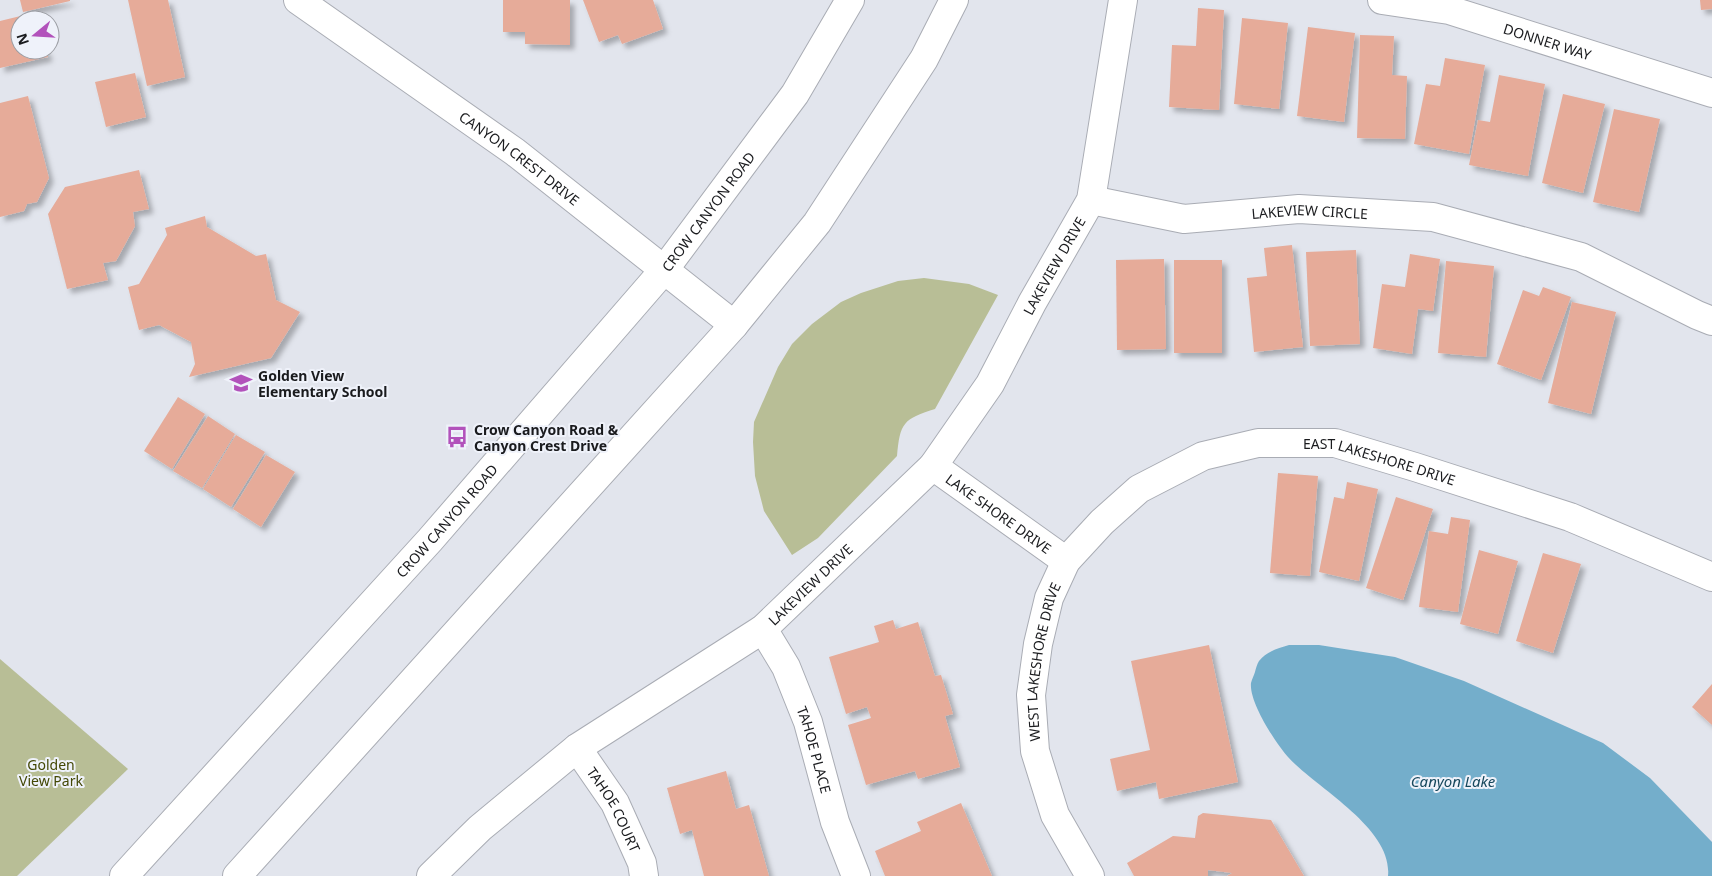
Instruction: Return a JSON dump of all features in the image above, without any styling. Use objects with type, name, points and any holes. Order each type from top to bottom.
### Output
[{"type":"street","name":"CANYON CREST DRIVE","points":[[298,0],[515,152],[734,325]]},
{"type":"street","name":"CROW CANYON ROAD","points":[[124,876],[430,540],[664,270],[794,94],[850,0]]},
{"type":"street","points":[[237,876],[734,325],[817,223],[924,59],[954,0]]},
{"type":"street","points":[[1091,200],[1124,0]]},
{"type":"street","name":"DONNER WAY","points":[[1382,0],[1449,10],[1712,94]]},
{"type":"street","name":"LAKEVIEW CIRCLE","points":[[1091,200],[1184,219],[1298,209],[1433,217],[1582,257],[1712,321]]},
{"type":"street","name":"LAKEVIEW DRIVE","points":[[431,876],[480,828],[578,748],[763,629],[932,466],[990,384],[1032,302],[1091,200]]},
{"type":"street","name":"EAST LAKESHORE DRIVE","points":[[1066,560],[1102,522],[1139,489],[1203,456],[1258,443],[1334,443],[1570,517],[1712,577]]},
{"type":"street","name":"LAKE SHORE DRIVE","points":[[932,466],[1066,560]]},
{"type":"street","name":"WEST LAKESHORE DRIVE","points":[[1066,560],[1049,598],[1038,644],[1031,695],[1035,751],[1055,815],[1090,876]]},
{"type":"street","name":"TAHOE PLACE","points":[[763,629],[786,668],[808,722],[835,822],[856,876]]},
{"type":"street","name":"TAHOE COURT","points":[[578,748],[615,803],[642,863],[644,876]]},
{"type":"green space","points":[[924,278],[969,284],[998,295],[935,409],[916,416],[905,424],[900,436],[897,456],[818,538],[792,555],[764,511],[755,476],[754,422],[778,367],[792,344],[812,324],[841,302],[861,293],[898,281]]},
{"type":"green space","name":"Golden View Park","points":[[0,659],[128,769],[17,876],[0,876]]},
{"type":"water","name":"Canyon Lake","points":[[1289,645],[1319,645],[1395,657],[1464,681],[1603,743],[1650,778],[1712,842],[1712,876],[1388,876],[1386,858],[1366,825],[1288,757],[1276,742],[1258,711],[1251,691],[1251,683],[1258,663],[1269,653]]},
{"type":"building","points":[[20,0],[70,0],[32,10],[22,10]]},
{"type":"building","points":[[128,0],[168,0],[185,77],[147,86]]},
{"type":"building","points":[[503,0],[570,0],[570,45],[525,44],[525,32],[503,32]]},
{"type":"building","points":[[583,0],[653,0],[663,29],[622,44],[618,35],[599,42]]},
{"type":"building","points":[[1700,0],[1712,0],[1712,9],[1701,10]]},
{"type":"building","points":[[1198,8],[1224,10],[1219,110],[1169,107],[1172,45],[1196,46]]},
{"type":"building","points":[[1242,18],[1288,23],[1279,109],[1234,104]]},
{"type":"building","points":[[10,19],[10,60],[35,60],[0,68],[0,21]]},
{"type":"building","points":[[1308,27],[1355,33],[1344,122],[1297,116]]},
{"type":"building","points":[[1360,35],[1394,36],[1392,75],[1407,76],[1405,139],[1357,138]]},
{"type":"building","points":[[1445,58],[1485,65],[1469,154],[1414,144],[1426,84],[1440,86]]},
{"type":"building","points":[[135,73],[146,117],[106,127],[95,82]]},
{"type":"building","points":[[1499,75],[1545,84],[1528,176],[1469,165],[1478,120],[1490,122]]},
{"type":"building","points":[[1563,94],[1605,104],[1583,193],[1542,183]]},
{"type":"building","points":[[28,96],[49,178],[37,202],[27,204],[24,211],[0,217],[0,103]]},
{"type":"building","points":[[1614,109],[1660,119],[1639,212],[1593,202]]},
{"type":"building","points":[[139,170],[149,209],[133,212],[135,226],[116,261],[103,263],[108,280],[67,289],[48,214],[65,187]]},
{"type":"building","points":[[205,216],[207,227],[256,256],[266,254],[276,300],[300,312],[271,358],[189,377],[195,364],[191,342],[159,325],[139,330],[128,287],[139,284],[167,235],[165,228]]},
{"type":"building","points":[[1292,245],[1303,347],[1254,352],[1247,278],[1267,276],[1264,248]]},
{"type":"building","points":[[1356,250],[1360,344],[1310,346],[1306,252]]},
{"type":"building","points":[[1410,254],[1440,259],[1433,311],[1418,309],[1412,354],[1373,348],[1382,284],[1405,287]]},
{"type":"building","points":[[1164,259],[1166,349],[1117,350],[1116,260]]},
{"type":"building","points":[[1174,260],[1222,260],[1222,353],[1174,353]]},
{"type":"building","points":[[1446,261],[1494,266],[1486,357],[1438,353]]},
{"type":"building","points":[[1543,287],[1571,297],[1541,380],[1497,364],[1523,290],[1539,296]]},
{"type":"building","points":[[1572,302],[1616,312],[1591,414],[1548,403]]},
{"type":"building","points":[[178,397],[205,414],[172,469],[144,451]]},
{"type":"building","points":[[208,416],[235,434],[202,488],[173,471]]},
{"type":"building","points":[[236,435],[265,452],[231,507],[203,489]]},
{"type":"building","points":[[266,455],[295,472],[261,527],[233,509]]},
{"type":"building","points":[[1278,473],[1318,476],[1310,576],[1270,573]]},
{"type":"building","points":[[1347,482],[1378,489],[1359,581],[1319,572],[1334,497],[1344,499]]},
{"type":"building","points":[[1396,497],[1433,509],[1403,600],[1366,588]]},
{"type":"building","points":[[1451,517],[1470,520],[1458,612],[1419,607],[1429,531],[1448,534]]},
{"type":"building","points":[[1479,550],[1518,561],[1498,634],[1460,624]]},
{"type":"building","points":[[1543,553],[1581,564],[1553,653],[1516,641]]},
{"type":"building","points":[[893,620],[896,629],[918,622],[935,676],[941,675],[953,714],[945,716],[960,767],[918,779],[915,771],[866,785],[848,725],[871,718],[867,707],[846,714],[829,657],[879,642],[874,626]]},
{"type":"building","points":[[1209,645],[1238,782],[1159,799],[1156,782],[1117,791],[1110,759],[1150,750],[1131,661]]},
{"type":"building","points":[[1712,684],[1712,725],[1692,707]]},
{"type":"building","points":[[726,771],[736,809],[749,805],[769,876],[704,876],[692,830],[680,834],[667,788]]},
{"type":"building","points":[[961,803],[992,876],[885,876],[875,851],[921,831],[917,822]]},
{"type":"building","points":[[1203,813],[1271,820],[1304,876],[1227,876],[1232,873],[1208,870],[1208,876],[1134,876],[1127,863],[1173,836],[1195,838],[1198,816]]},
{"type":"place","name":"Golden View Elementary School","points":[[241,383]]},
{"type":"place","name":"Crow Canyon Road & Canyon Crest Drive","points":[[457,437]]}]
